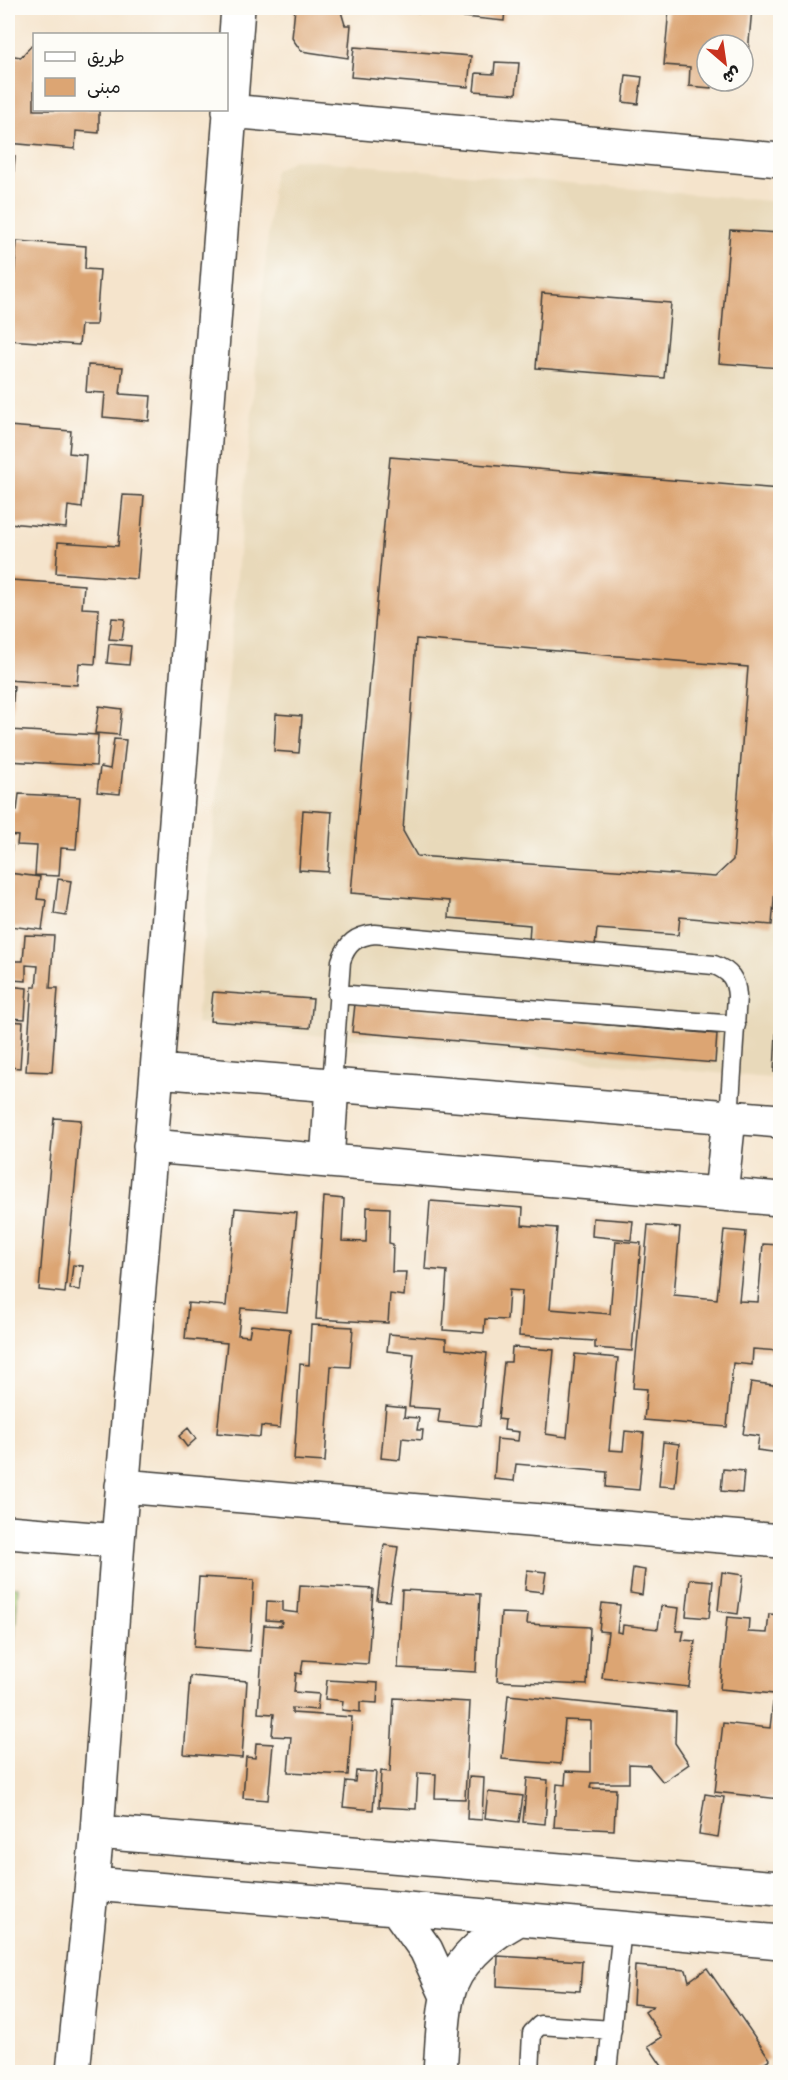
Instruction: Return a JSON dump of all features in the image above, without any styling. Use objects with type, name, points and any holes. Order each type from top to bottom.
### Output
[{"type":"street","points":[[73,2073],[97,1832],[122,1485],[157,1071],[238,8]]},
{"type":"street","points":[[229,111],[780,160]]},
{"type":"street","points":[[157,1071],[780,1121]]},
{"type":"street","points":[[327,1161],[332,1085]]},
{"type":"street","points":[[721,1194],[729,1118]]},
{"type":"street","points":[[150,1146],[780,1199]]},
{"type":"street","points":[[122,1485],[780,1541]]},
{"type":"street","points":[[8,1532],[118,1541]]},
{"type":"street","points":[[97,1832],[780,1888]]},
{"type":"street","points":[[92,1884],[780,1942]]},
{"type":"street","points":[[396,1908],[426,1950],[447,1996]]},
{"type":"street","points":[[440,2073],[447,1996],[458,1972],[474,1950],[494,1933],[517,1920]]},
{"type":"lane","points":[[332,1085],[341,961],[345,950],[353,940],[363,935],[375,934],[714,965],[724,968],[732,976],[736,985],[736,1025],[729,1118]]},
{"type":"lane","points":[[337,994],[736,1025]]},
{"type":"lane","points":[[607,2073],[622,1928]]},
{"type":"lane","points":[[530,2073],[532,2033],[540,2025],[612,2030]]},
{"type":"shaded area","points":[[296,159],[780,202],[780,1079],[196,1024],[274,171]]},
{"type":"green space","points":[[8,1587],[18,1587],[8,1731]]},
{"type":"building","points":[[295,8],[340,8],[345,25],[351,25],[348,58],[301,51],[292,38]]},
{"type":"building","points":[[385,8],[505,8],[504,21]]},
{"type":"building","points":[[669,8],[752,8],[750,33],[695,33],[695,87],[689,86],[690,67],[664,65]]},
{"type":"building","points":[[33,44],[33,111],[99,111],[99,133],[76,131],[75,149],[8,143],[8,55],[21,57]]},
{"type":"building","points":[[354,47],[471,56],[468,87],[351,77]]},
{"type":"building","points":[[495,62],[519,63],[516,94],[474,91],[476,73],[494,74]]},
{"type":"building","points":[[626,75],[642,77],[638,104],[623,102]]},
{"type":"building","points":[[8,155],[15,156],[11,205],[8,205]]},
{"type":"building","points":[[730,230],[780,233],[780,368],[719,363]]},
{"type":"building","points":[[17,241],[86,246],[85,269],[100,270],[96,325],[81,325],[79,345],[9,340]]},
{"type":"building","points":[[542,293],[671,303],[664,378],[536,368]]},
{"type":"building","points":[[88,365],[123,367],[120,394],[151,396],[149,421],[103,417],[105,393],[86,392]]},
{"type":"building","points":[[8,426],[71,431],[69,453],[86,455],[82,508],[68,506],[66,528],[8,523]]},
{"type":"building","points":[[390,457],[780,489],[780,826],[772,925],[680,917],[678,935],[597,929],[595,947],[529,942],[530,925],[449,918],[450,901],[351,893]],"holes":[[[416,639],[748,667],[733,860],[715,877],[417,856],[403,831]]]},
{"type":"building","points":[[123,495],[144,496],[137,579],[56,573],[58,542],[118,546]]},
{"type":"building","points":[[11,580],[84,585],[82,608],[99,609],[95,664],[79,663],[77,685],[8,680]]},
{"type":"building","points":[[112,618],[125,619],[122,640],[109,639]]},
{"type":"building","points":[[109,644],[131,646],[129,665],[107,663]]},
{"type":"building","points":[[8,685],[14,686],[11,728],[8,728]]},
{"type":"building","points":[[99,706],[122,709],[119,735],[95,733]]},
{"type":"building","points":[[276,714],[302,716],[299,753],[274,751]]},
{"type":"building","points":[[8,730],[98,735],[96,766],[8,761]]},
{"type":"building","points":[[114,739],[126,740],[120,794],[97,792],[100,767],[110,769]]},
{"type":"building","points":[[19,794],[80,797],[76,849],[61,848],[59,876],[35,875],[37,846],[17,845],[18,836],[8,835],[8,810],[17,811]]},
{"type":"building","points":[[303,810],[332,812],[328,872],[299,870]]},
{"type":"building","points":[[8,846],[12,846],[9,873],[40,877],[37,899],[46,900],[42,930],[10,926],[9,937]]},
{"type":"building","points":[[58,879],[71,881],[66,916],[54,914]]},
{"type":"building","points":[[25,935],[54,936],[50,988],[58,988],[52,1072],[26,1071],[32,987],[36,987],[38,966],[26,965],[26,981],[11,980],[12,961],[23,961]]},
{"type":"building","points":[[8,986],[27,988],[25,1019],[8,1018]]},
{"type":"building","points":[[213,992],[313,999],[310,1028],[210,1021]]},
{"type":"building","points":[[355,1004],[717,1034],[715,1063],[352,1032]]},
{"type":"building","points":[[8,1021],[23,1022],[20,1068],[8,1067]]},
{"type":"building","points":[[776,1034],[780,1034],[780,1073],[774,1072]]},
{"type":"building","points":[[54,1118],[81,1120],[65,1293],[39,1290]]},
{"type":"building","points":[[324,1197],[344,1199],[342,1241],[366,1242],[367,1207],[390,1208],[389,1243],[393,1244],[392,1272],[406,1272],[404,1296],[390,1294],[388,1323],[316,1319]]},
{"type":"building","points":[[430,1201],[523,1208],[522,1225],[557,1228],[550,1309],[610,1314],[616,1241],[641,1243],[632,1351],[595,1348],[595,1341],[519,1336],[522,1291],[509,1290],[507,1320],[485,1319],[484,1333],[443,1330],[447,1271],[425,1269]]},
{"type":"building","points":[[235,1208],[297,1213],[287,1312],[241,1308],[238,1335],[249,1336],[251,1325],[290,1329],[280,1428],[261,1426],[260,1437],[217,1433],[227,1343],[185,1339],[188,1303],[226,1306]]},
{"type":"building","points":[[593,1218],[633,1221],[631,1240],[592,1236]]},
{"type":"building","points":[[648,1225],[680,1228],[674,1295],[717,1299],[724,1230],[746,1232],[739,1301],[758,1302],[763,1244],[780,1245],[780,1351],[753,1349],[752,1365],[733,1363],[727,1427],[644,1420],[647,1389],[633,1388]]},
{"type":"building","points":[[73,1265],[83,1266],[80,1290],[70,1289]]},
{"type":"building","points":[[311,1325],[353,1327],[350,1367],[331,1366],[325,1462],[294,1460],[300,1364],[309,1365]]},
{"type":"building","points":[[389,1334],[446,1339],[446,1349],[487,1353],[480,1426],[438,1422],[440,1409],[409,1407],[414,1354],[387,1351]]},
{"type":"building","points":[[512,1347],[554,1350],[546,1434],[567,1437],[575,1354],[618,1358],[609,1450],[623,1451],[625,1431],[644,1433],[639,1490],[606,1487],[607,1472],[516,1464],[514,1481],[494,1479],[497,1439],[518,1441],[519,1432],[504,1430],[505,1420],[498,1419],[504,1362],[511,1362]]},
{"type":"building","points":[[751,1382],[780,1386],[780,1453],[757,1450],[759,1436],[743,1434]]},
{"type":"building","points":[[386,1406],[405,1408],[404,1417],[419,1418],[417,1430],[423,1430],[422,1440],[402,1438],[400,1460],[381,1458]]},
{"type":"building","points":[[188,1428],[196,1439],[187,1447],[179,1436]]},
{"type":"building","points":[[663,1442],[679,1444],[675,1487],[659,1486]]},
{"type":"building","points":[[723,1469],[744,1471],[742,1493],[721,1491]]},
{"type":"building","points":[[384,1545],[398,1547],[390,1601],[377,1600]]},
{"type":"building","points":[[633,1568],[645,1570],[642,1595],[630,1593]]},
{"type":"building","points":[[527,1570],[546,1572],[543,1592],[525,1590]]},
{"type":"building","points":[[722,1572],[743,1575],[738,1614],[718,1611]]},
{"type":"building","points":[[199,1577],[254,1580],[250,1651],[194,1647]]},
{"type":"building","points":[[690,1579],[713,1581],[709,1618],[686,1616]]},
{"type":"building","points":[[300,1585],[373,1589],[368,1664],[303,1660],[301,1674],[296,1673],[294,1692],[319,1694],[317,1710],[292,1708],[292,1713],[352,1717],[348,1775],[288,1772],[291,1737],[272,1736],[274,1714],[258,1713],[264,1625],[281,1626],[282,1621],[266,1620],[267,1601],[283,1602],[283,1611],[298,1613]]},
{"type":"building","points":[[402,1590],[480,1594],[476,1672],[398,1668]]},
{"type":"building","points":[[602,1603],[620,1605],[617,1632],[622,1633],[623,1625],[658,1629],[661,1606],[679,1608],[676,1631],[684,1631],[682,1640],[695,1641],[689,1687],[602,1678],[608,1632],[599,1631]]},
{"type":"building","points":[[501,1613],[528,1614],[527,1624],[590,1627],[587,1685],[497,1681]]},
{"type":"building","points":[[769,1614],[780,1615],[780,1799],[715,1792],[723,1723],[770,1728],[774,1694],[720,1689],[727,1617],[749,1619],[748,1632],[767,1633]]},
{"type":"building","points":[[190,1676],[247,1681],[242,1758],[184,1754]]},
{"type":"building","points":[[327,1680],[378,1683],[377,1703],[360,1702],[360,1712],[342,1710],[343,1701],[325,1699]]},
{"type":"building","points":[[508,1695],[676,1712],[675,1743],[689,1764],[663,1782],[649,1765],[629,1764],[629,1783],[591,1783],[590,1788],[616,1789],[614,1830],[554,1827],[557,1784],[565,1785],[566,1771],[591,1772],[591,1721],[565,1720],[561,1764],[502,1759]]},
{"type":"building","points":[[394,1698],[470,1702],[465,1799],[435,1798],[436,1774],[418,1773],[416,1809],[379,1807],[381,1771],[390,1772]]},
{"type":"building","points":[[256,1743],[273,1744],[268,1800],[243,1798],[246,1757],[255,1758]]},
{"type":"building","points":[[356,1771],[376,1772],[373,1810],[343,1807],[346,1781],[355,1782]]},
{"type":"building","points":[[469,1777],[484,1778],[482,1820],[467,1819]]},
{"type":"building","points":[[527,1778],[548,1780],[545,1824],[523,1822]]},
{"type":"building","points":[[488,1792],[523,1796],[519,1822],[485,1818]]},
{"type":"building","points":[[705,1794],[724,1797],[718,1837],[699,1834]]},
{"type":"building","points":[[498,1956],[582,1961],[580,1991],[497,1986]]},
{"type":"building","points":[[635,1966],[686,1970],[689,1981],[707,1968],[770,2059],[749,2072],[666,2072],[648,2046],[662,2037],[645,2012],[653,2006],[633,2004]]}]
